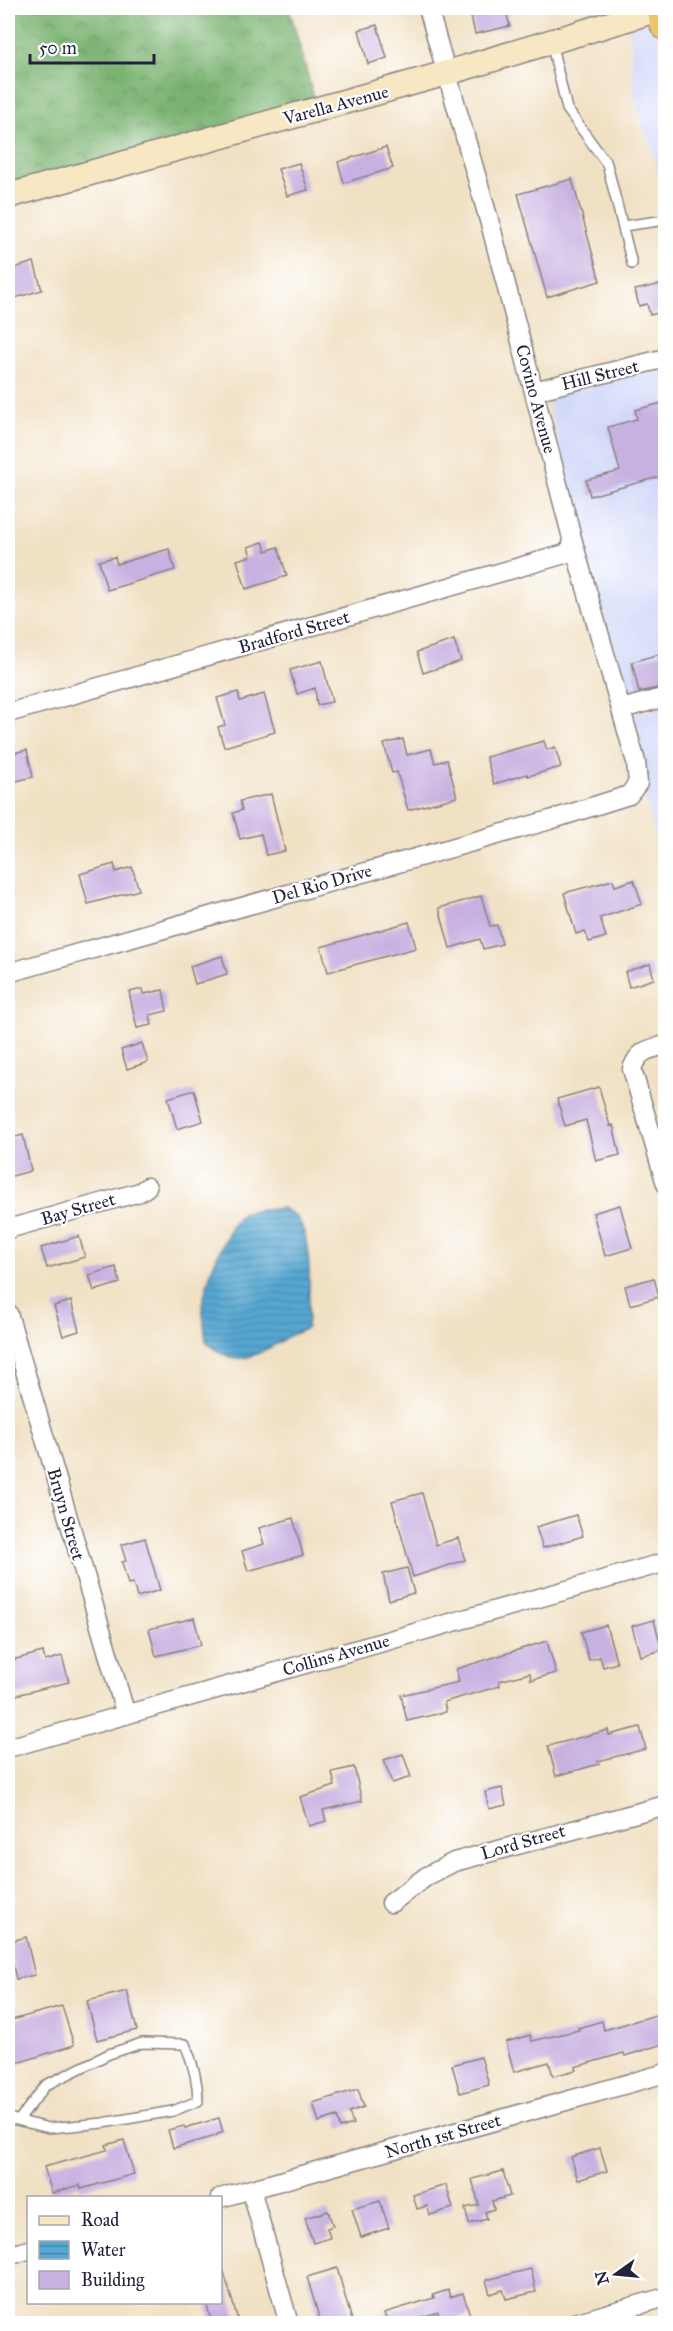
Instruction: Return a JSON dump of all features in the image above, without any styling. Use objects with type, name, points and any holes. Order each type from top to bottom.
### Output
[{"type":"highway","points":[[663,8],[666,24]]},
{"type":"street","name":"Covino Avenue","points":[[428,8],[534,391],[573,542],[636,762],[638,783],[634,790]]},
{"type":"street","name":"Varella Avenue","points":[[8,196],[447,73],[663,8]]},
{"type":"street","name":"Hill Street","points":[[534,391],[666,358]]},
{"type":"street","name":"Bradford Street","points":[[8,713],[565,554],[573,542]]},
{"type":"street","points":[[621,709],[666,697]]},
{"type":"street","name":"Del Rio Drive","points":[[8,973],[550,820],[629,795],[634,790]]},
{"type":"street","points":[[666,1045],[646,1050],[635,1059],[632,1069],[666,1184]]},
{"type":"street","name":"Bay Street","points":[[8,1229],[140,1192],[147,1187]]},
{"type":"street","name":"Bruyn Street","points":[[8,1313],[126,1715]]},
{"type":"street","name":"Collins Avenue","points":[[8,1748],[666,1562]]},
{"type":"street","name":"Lord Street","points":[[391,1903],[427,1876],[454,1862],[550,1834],[666,1805]]},
{"type":"street","name":"North 1st Street","points":[[222,2197],[666,2073]]},
{"type":"street","points":[[250,2190],[289,2324]]},
{"type":"street","points":[[8,2256],[27,2250]]},
{"type":"street","points":[[571,2324],[666,2297]]},
{"type":"lane","points":[[551,42],[567,109],[607,164],[632,264]]},
{"type":"lane","points":[[623,226],[666,220]]},
{"type":"lane","points":[[8,2118],[49,2128],[103,2124],[173,2111],[198,2101],[198,2083],[184,2044],[142,2043],[120,2050],[46,2085],[19,2120]]},
{"type":"shaded area","points":[[655,19],[665,108],[665,204],[653,153],[635,101],[629,27]]},
{"type":"shaded area","points":[[665,367],[665,689],[628,698],[583,541],[585,535],[583,535],[546,397]]},
{"type":"shaded area","points":[[665,706],[665,878],[644,793],[648,789],[645,760],[633,714]]},
{"type":"green space","points":[[8,8],[289,8],[315,102],[8,187]]},
{"type":"water","points":[[282,1208],[297,1218],[306,1241],[309,1272],[307,1328],[250,1356],[234,1358],[225,1355],[206,1341],[202,1304],[212,1268],[233,1223],[244,1212]]},
{"type":"building","points":[[488,8],[505,8],[510,26],[475,34],[470,12]]},
{"type":"building","points":[[377,25],[387,58],[368,64],[359,30]]},
{"type":"building","points":[[386,147],[393,168],[344,183],[338,162]]},
{"type":"building","points":[[299,163],[308,190],[287,196],[278,169]]},
{"type":"building","points":[[572,179],[600,281],[547,297],[518,194]]},
{"type":"building","points":[[34,262],[42,290],[8,300],[8,270]]},
{"type":"building","points":[[666,283],[666,311],[650,315],[647,304],[639,306],[635,290]]},
{"type":"building","points":[[666,402],[666,475],[590,496],[586,480],[620,471],[608,427],[637,419],[635,410]]},
{"type":"building","points":[[263,542],[266,551],[278,547],[287,576],[246,589],[237,560],[251,556],[248,547]]},
{"type":"building","points":[[169,549],[175,570],[107,590],[99,561],[115,557],[117,564]]},
{"type":"building","points":[[454,640],[461,661],[423,673],[417,652]]},
{"type":"building","points":[[666,652],[666,686],[639,692],[632,662]]},
{"type":"building","points":[[322,661],[332,702],[317,705],[315,688],[297,694],[290,670]]},
{"type":"building","points":[[238,692],[240,701],[264,694],[275,732],[224,747],[218,727],[225,725],[217,698]]},
{"type":"building","points":[[403,739],[407,755],[431,749],[435,763],[447,760],[457,797],[408,810],[397,772],[392,773],[384,744]]},
{"type":"building","points":[[544,741],[547,750],[555,747],[561,767],[494,784],[486,757]]},
{"type":"building","points":[[27,750],[33,777],[8,783],[8,754]]},
{"type":"building","points":[[271,794],[285,851],[266,855],[261,834],[240,839],[233,813],[242,810],[240,801]]},
{"type":"building","points":[[114,864],[116,872],[132,867],[139,890],[88,904],[80,874]]},
{"type":"building","points":[[613,880],[615,886],[634,880],[642,904],[600,918],[606,937],[589,942],[585,931],[576,934],[564,893]]},
{"type":"building","points":[[481,896],[490,926],[497,925],[502,944],[483,949],[480,939],[450,948],[439,908]]},
{"type":"building","points":[[409,922],[416,948],[328,972],[321,947]]},
{"type":"building","points":[[222,956],[227,974],[195,984],[190,966]]},
{"type":"building","points":[[650,964],[654,979],[629,987],[625,972]]},
{"type":"building","points":[[143,989],[144,994],[163,990],[167,1011],[150,1015],[152,1025],[137,1028],[129,992]]},
{"type":"building","points":[[142,1043],[148,1062],[127,1069],[121,1050]]},
{"type":"building","points":[[599,1087],[610,1126],[613,1125],[620,1155],[596,1161],[586,1120],[565,1126],[557,1099]]},
{"type":"building","points":[[194,1090],[203,1121],[177,1129],[168,1098]]},
{"type":"building","points":[[23,1135],[31,1171],[8,1177],[8,1139]]},
{"type":"building","points":[[620,1205],[632,1248],[605,1256],[593,1213]]},
{"type":"building","points":[[79,1236],[85,1257],[47,1268],[41,1248]]},
{"type":"building","points":[[116,1267],[120,1283],[94,1291],[89,1275]]},
{"type":"building","points":[[654,1278],[659,1297],[630,1305],[625,1286]]},
{"type":"building","points":[[71,1301],[79,1331],[63,1336],[54,1306]]},
{"type":"building","points":[[422,1493],[436,1545],[458,1538],[465,1560],[413,1577],[392,1501]]},
{"type":"building","points":[[576,1515],[583,1536],[543,1548],[536,1527]]},
{"type":"building","points":[[293,1518],[303,1555],[248,1571],[242,1551],[264,1544],[259,1528]]},
{"type":"building","points":[[145,1538],[160,1590],[137,1597],[133,1583],[128,1584],[122,1562],[126,1561],[121,1545]]},
{"type":"building","points":[[407,1568],[414,1593],[389,1600],[383,1574]]},
{"type":"building","points":[[194,1618],[201,1645],[156,1656],[149,1629]]},
{"type":"building","points":[[654,1620],[662,1650],[640,1656],[632,1626]]},
{"type":"building","points":[[606,1625],[617,1663],[603,1667],[600,1657],[589,1660],[581,1632]]},
{"type":"building","points":[[547,1641],[556,1673],[531,1680],[530,1673],[499,1681],[500,1686],[444,1702],[446,1712],[407,1721],[401,1695],[459,1682],[456,1669]]},
{"type":"building","points":[[43,1652],[45,1661],[62,1656],[69,1682],[8,1697],[8,1661]]},
{"type":"building","points":[[640,1727],[646,1749],[598,1761],[599,1764],[556,1776],[548,1746],[608,1730],[609,1735]]},
{"type":"building","points":[[403,1754],[411,1777],[392,1783],[384,1760]]},
{"type":"building","points":[[354,1767],[362,1801],[323,1810],[326,1821],[309,1826],[300,1797],[335,1786],[332,1772]]},
{"type":"building","points":[[502,1788],[506,1805],[489,1809],[485,1792]]},
{"type":"building","points":[[26,1937],[35,1975],[16,1979],[8,1942]]},
{"type":"building","points":[[127,1991],[137,2030],[97,2040],[87,2001]]},
{"type":"building","points":[[62,2006],[74,2045],[8,2066],[8,2021]]},
{"type":"building","points":[[666,2012],[666,2043],[625,2056],[624,2053],[575,2067],[576,2070],[553,2076],[549,2062],[514,2072],[506,2042],[530,2035],[532,2041],[579,2030],[578,2028],[602,2021],[604,2030]]},
{"type":"building","points":[[481,2057],[489,2085],[460,2093],[452,2065]]},
{"type":"building","points":[[358,2089],[364,2107],[349,2112],[353,2124],[340,2128],[337,2116],[319,2122],[313,2103]]},
{"type":"building","points":[[219,2118],[223,2132],[173,2148],[168,2130],[184,2126],[185,2128]]},
{"type":"building","points":[[124,2140],[134,2174],[81,2189],[80,2185],[52,2193],[44,2167],[107,2150],[106,2145]]},
{"type":"building","points":[[600,2148],[607,2171],[578,2180],[571,2157]]},
{"type":"building","points":[[503,2171],[510,2196],[492,2201],[494,2209],[485,2212],[487,2219],[469,2224],[465,2208],[479,2205],[472,2179]]},
{"type":"building","points":[[446,2185],[453,2208],[430,2215],[427,2206],[417,2209],[413,2195]]},
{"type":"building","points":[[380,2201],[389,2228],[361,2237],[352,2209]]},
{"type":"building","points":[[328,2211],[333,2226],[327,2228],[330,2238],[313,2243],[305,2218]]},
{"type":"building","points":[[337,2268],[353,2324],[321,2324],[307,2277]]},
{"type":"building","points":[[531,2269],[536,2292],[506,2299],[503,2290],[490,2294],[486,2280]]},
{"type":"building","points":[[222,2272],[224,2272],[239,2324],[212,2324],[207,2304],[222,2304]]},
{"type":"building","points":[[448,2290],[450,2297],[463,2293],[470,2315],[441,2323],[438,2312],[413,2320],[414,2324],[388,2324],[384,2313],[434,2298],[433,2295]]}]
